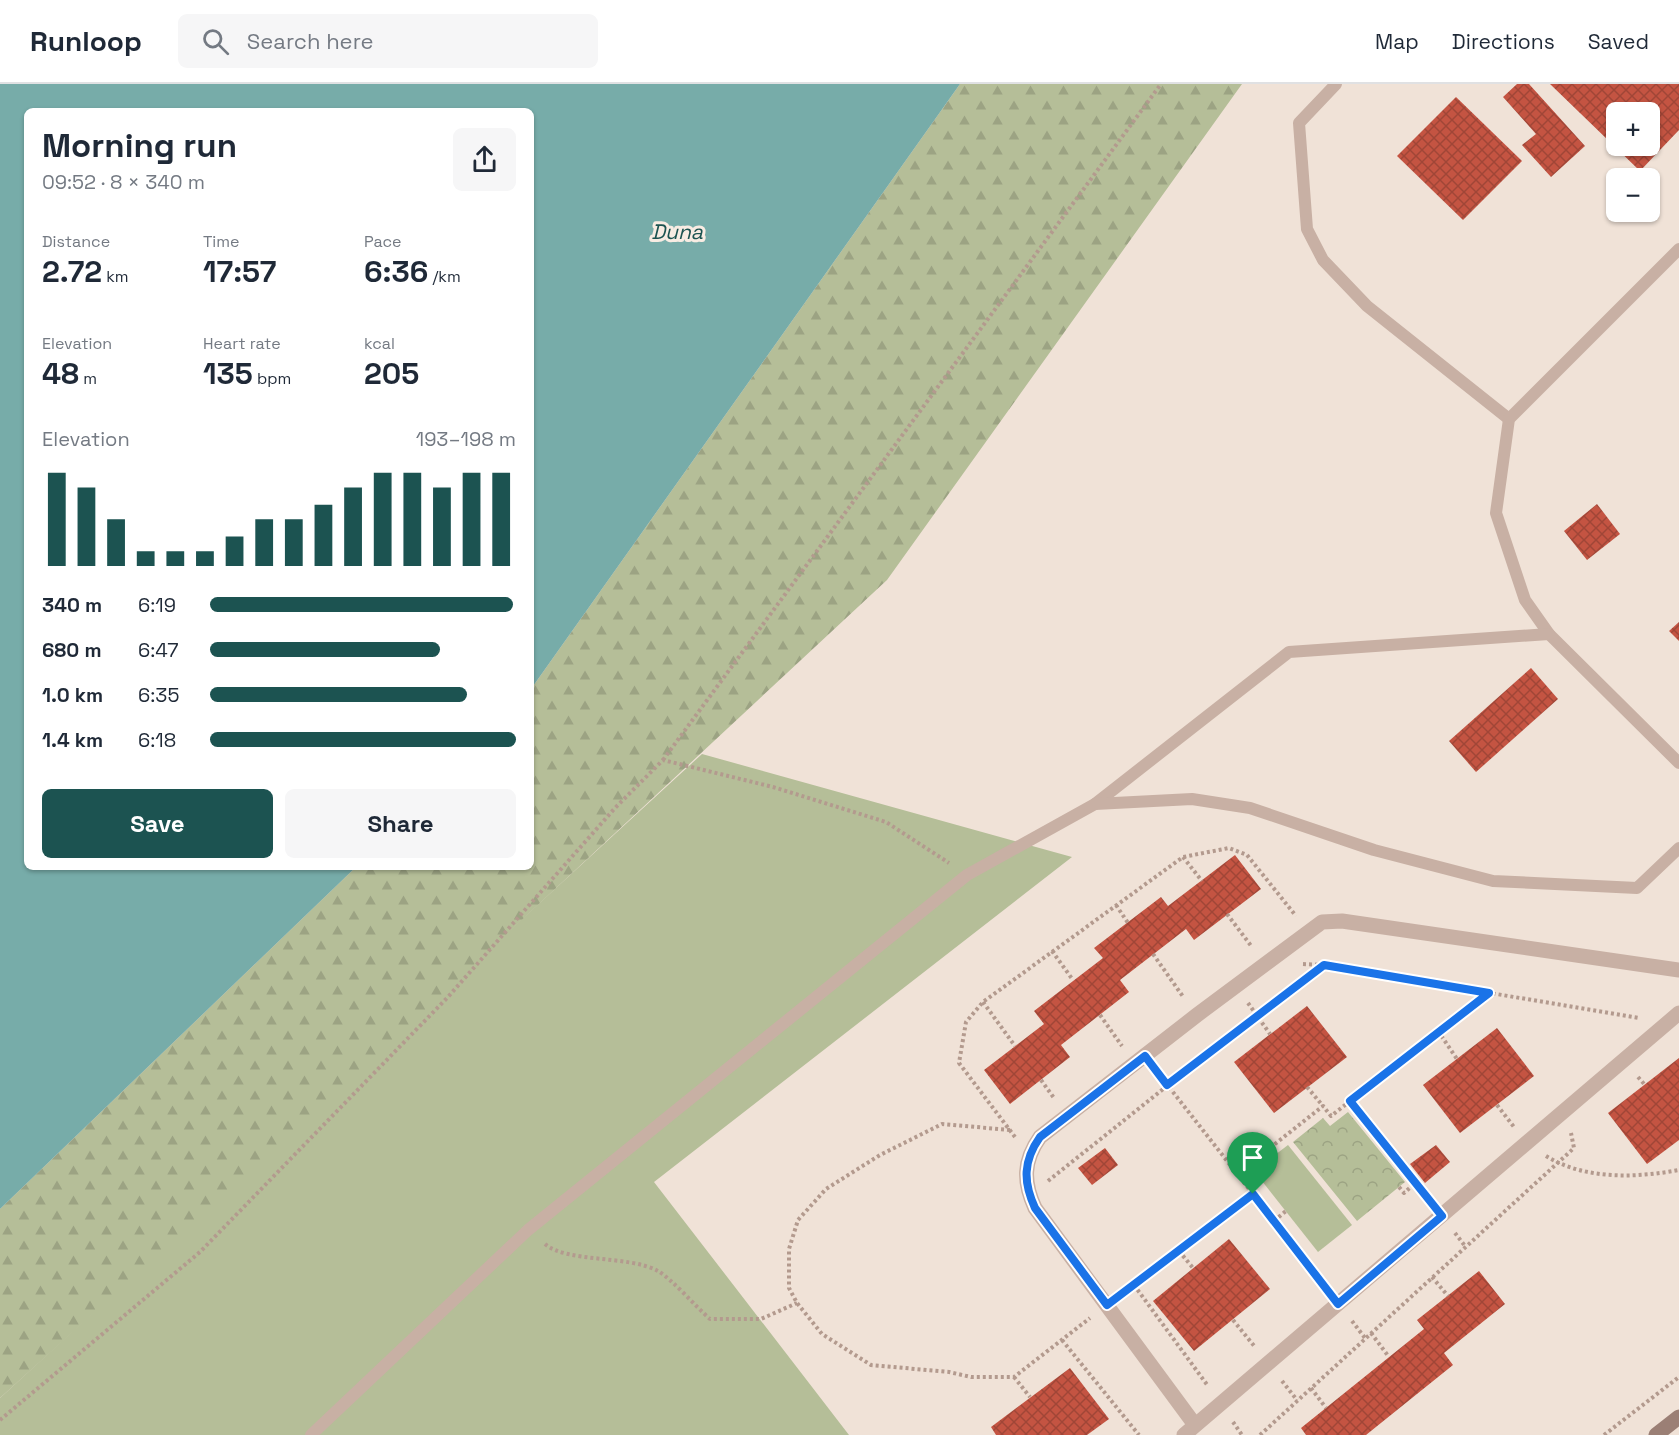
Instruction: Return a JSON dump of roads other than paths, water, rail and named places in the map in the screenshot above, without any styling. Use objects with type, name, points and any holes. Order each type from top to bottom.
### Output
[{"type":"main road","points":[[1656,1435],[1679,1417]]},
{"type":"street","points":[[1673,1018],[1190,1430],[1107,1305],[1035,1208],[1027,1191],[1028,1157],[1040,1137],[1197,1015],[1323,922],[1342,921],[1679,970]]},
{"type":"lane","points":[[1336,84],[1299,123],[1307,229],[1323,260],[1367,306],[1509,418]]},
{"type":"lane","points":[[1679,249],[1509,418],[1496,513],[1525,600],[1549,634],[1679,763]]},
{"type":"lane","points":[[311,1435],[528,1230],[967,875],[1095,804],[1290,652],[1549,634]]},
{"type":"lane","points":[[1095,804],[1192,799],[1250,808],[1374,850],[1493,881],[1637,888],[1679,848]]},
{"type":"water","name":"Duna","points":[[0,84],[960,84],[534,685],[534,108],[24,108],[24,870],[353,870],[0,1209]]}]
